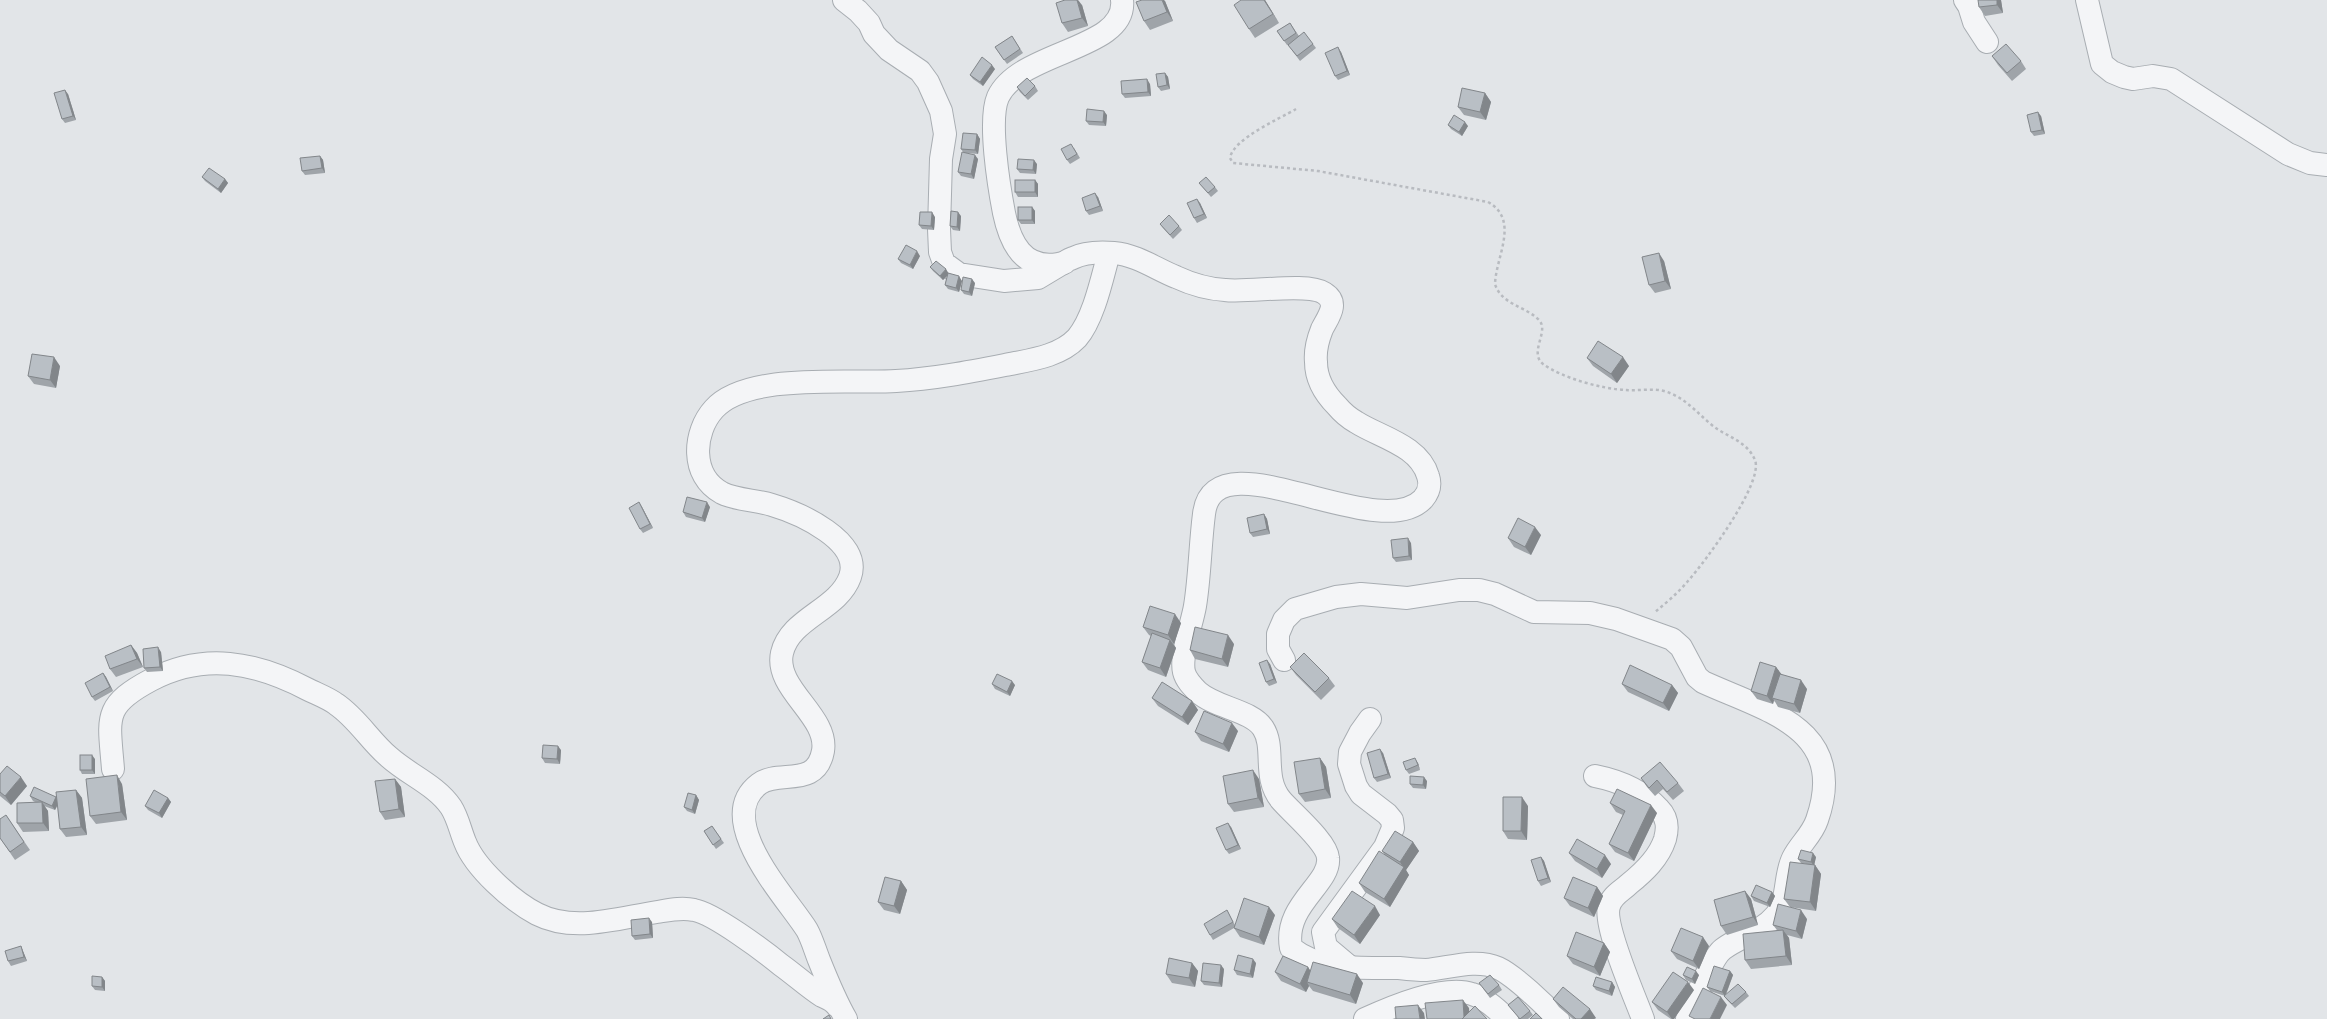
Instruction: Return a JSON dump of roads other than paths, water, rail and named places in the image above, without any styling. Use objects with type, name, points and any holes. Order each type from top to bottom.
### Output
[{"type":"street","points":[[844,0],[858,11],[869,23],[874,34],[889,50],[920,71],[928,82],[941,111],[945,134],[941,159],[939,229],[940,252],[944,263],[960,274],[1004,281],[1038,278],[1075,256],[1118,253],[1140,260],[1178,278],[1202,286],[1245,291],[1310,288],[1328,296],[1332,303],[1331,314],[1323,328],[1315,361],[1318,378],[1326,394],[1354,422],[1404,447],[1417,458],[1429,478],[1430,488],[1426,496],[1416,505],[1395,511],[1380,512],[1346,506],[1269,487],[1240,484],[1225,485],[1215,489],[1208,497],[1204,510],[1196,605],[1183,665],[1184,676],[1203,696],[1253,719],[1263,728],[1268,742],[1271,783],[1279,798],[1312,832],[1324,848],[1329,859],[1325,872],[1303,902],[1293,921],[1289,934],[1291,948],[1302,956],[1330,966],[1352,969],[1425,970],[1480,964],[1497,967],[1512,977],[1558,1019]]},
{"type":"street","points":[[1063,264],[1047,265],[1030,259],[1017,250],[1010,238],[1004,212],[995,138],[994,116],[997,99],[1006,84],[1022,70],[1090,41],[1113,27],[1121,18],[1124,4],[1122,0]]},
{"type":"street","points":[[1965,0],[1969,6],[1974,22],[1987,42]]},
{"type":"street","points":[[2087,0],[2102,64],[2112,72],[2133,79],[2153,76],[2171,79],[2288,154],[2310,163],[2327,164]]},
{"type":"street","points":[[846,1019],[835,1001],[808,932],[756,858],[747,834],[746,804],[750,792],[762,781],[772,778],[801,776],[810,772],[819,762],[823,752],[823,740],[812,717],[785,676],[781,666],[781,658],[783,649],[796,630],[824,608],[847,583],[851,574],[852,560],[849,552],[840,541],[801,517],[775,506],[725,494],[716,489],[700,466],[697,450],[699,434],[715,408],[728,397],[759,387],[894,382],[940,377],[1054,353],[1076,338],[1085,326],[1101,284],[1109,253]]},
{"type":"street","points":[[1284,660],[1278,649],[1278,634],[1284,620],[1295,609],[1336,598],[1361,594],[1407,598],[1459,590],[1479,590],[1495,594],[1534,612],[1590,613],[1616,619],[1672,639],[1681,647],[1697,677],[1703,682],[1748,700],[1799,728],[1818,753],[1822,763],[1822,802],[1817,820],[1811,834],[1792,860],[1780,909],[1768,924],[1721,950],[1687,1019]]},
{"type":"street","points":[[112,768],[110,723],[113,709],[121,698],[165,673],[194,664],[228,663],[257,667],[284,677],[336,704],[378,748],[440,793],[452,808],[465,844],[481,866],[498,884],[527,908],[555,921],[568,923],[593,922],[681,908],[702,912],[769,955],[822,996],[834,1001],[846,1019]]},
{"type":"street","points":[[1352,969],[1326,947],[1323,932],[1385,847],[1394,828],[1392,820],[1387,814],[1361,794],[1356,786],[1349,764],[1350,752],[1360,733],[1370,719]]},
{"type":"street","points":[[1595,776],[1625,784],[1642,794],[1661,811],[1668,828],[1661,852],[1643,872],[1612,898],[1608,907],[1608,916],[1615,941],[1642,1019]]},
{"type":"street","points":[[1365,1019],[1433,994],[1456,992],[1472,994],[1486,1002],[1507,1019]]}]
